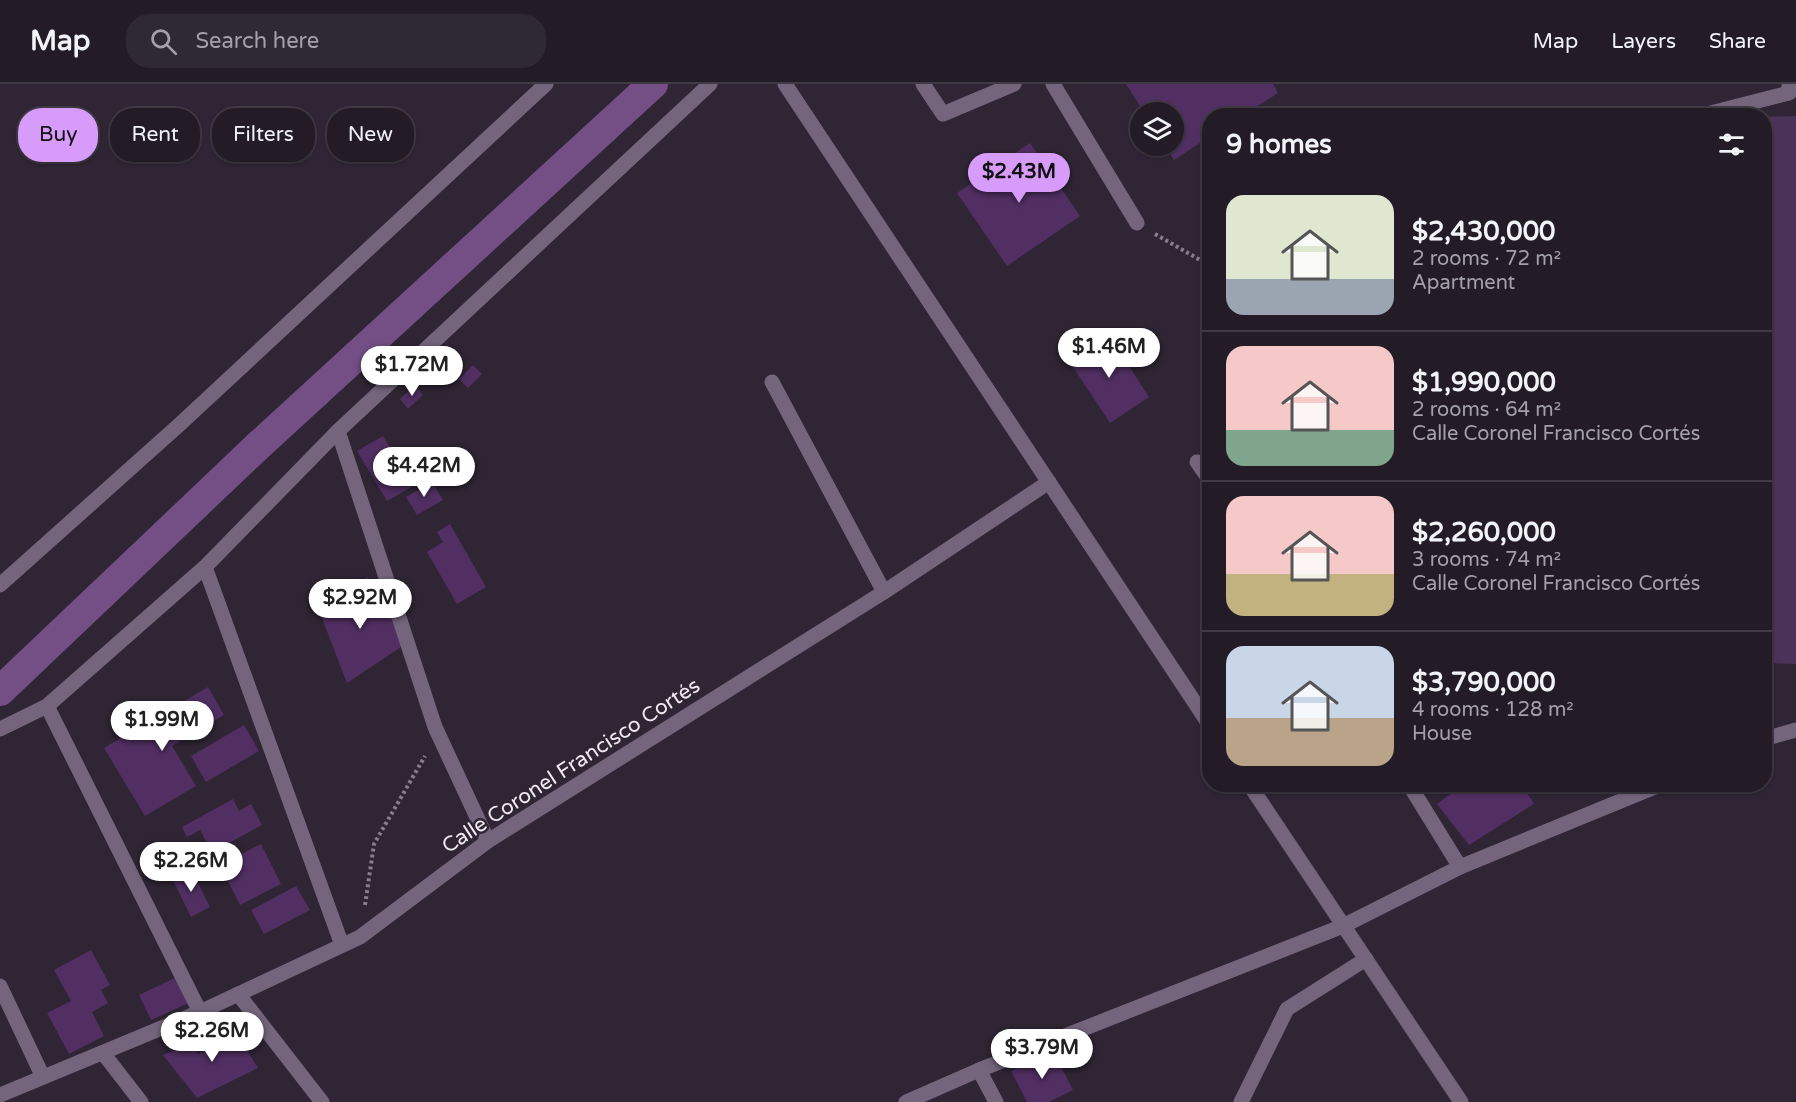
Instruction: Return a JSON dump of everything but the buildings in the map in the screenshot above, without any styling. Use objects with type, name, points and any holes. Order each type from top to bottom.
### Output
[{"type":"street","points":[[0,585],[179,425],[546,84]]},
{"type":"street","points":[[0,729],[46,706],[205,567],[338,431],[710,84]]},
{"type":"street","points":[[785,84],[1202,713]]},
{"type":"street","points":[[923,84],[943,114],[1014,84]]},
{"type":"street","points":[[1053,84],[1137,223]]},
{"type":"street","points":[[1730,108],[1789,93],[1789,84]]},
{"type":"street","points":[[772,381],[884,592]]},
{"type":"street","points":[[338,431],[435,727],[488,841]]},
{"type":"street","points":[[1197,462],[1202,469]]},
{"type":"street","name":"Calle Coronel Francisco Cortés","points":[[0,1095],[200,1011],[360,937],[488,841],[884,592],[1049,483]]},
{"type":"street","points":[[205,567],[342,945]]},
{"type":"street","points":[[46,706],[200,1011]]},
{"type":"street","points":[[1772,737],[1796,730]]},
{"type":"street","points":[[1254,792],[1461,1102]]},
{"type":"street","points":[[1414,792],[1460,867]]},
{"type":"street","points":[[906,1102],[980,1070],[1343,926],[1460,867],[1643,792]]},
{"type":"street","points":[[1241,1102],[1287,1009],[1366,958]]},
{"type":"street","points":[[0,986],[43,1077]]},
{"type":"street","points":[[238,994],[322,1102]]},
{"type":"street","points":[[104,1053],[141,1102]]},
{"type":"street","points":[[980,1070],[996,1102]]},
{"type":"path","points":[[1137,223],[1202,261]]},
{"type":"path","points":[[360,937],[374,844],[420,768],[435,727]]},
{"type":"shaded area","points":[[1796,116],[1796,664],[1772,663],[1772,117]]},
{"type":"waterway","points":[[0,691],[259,445],[653,84]]}]
